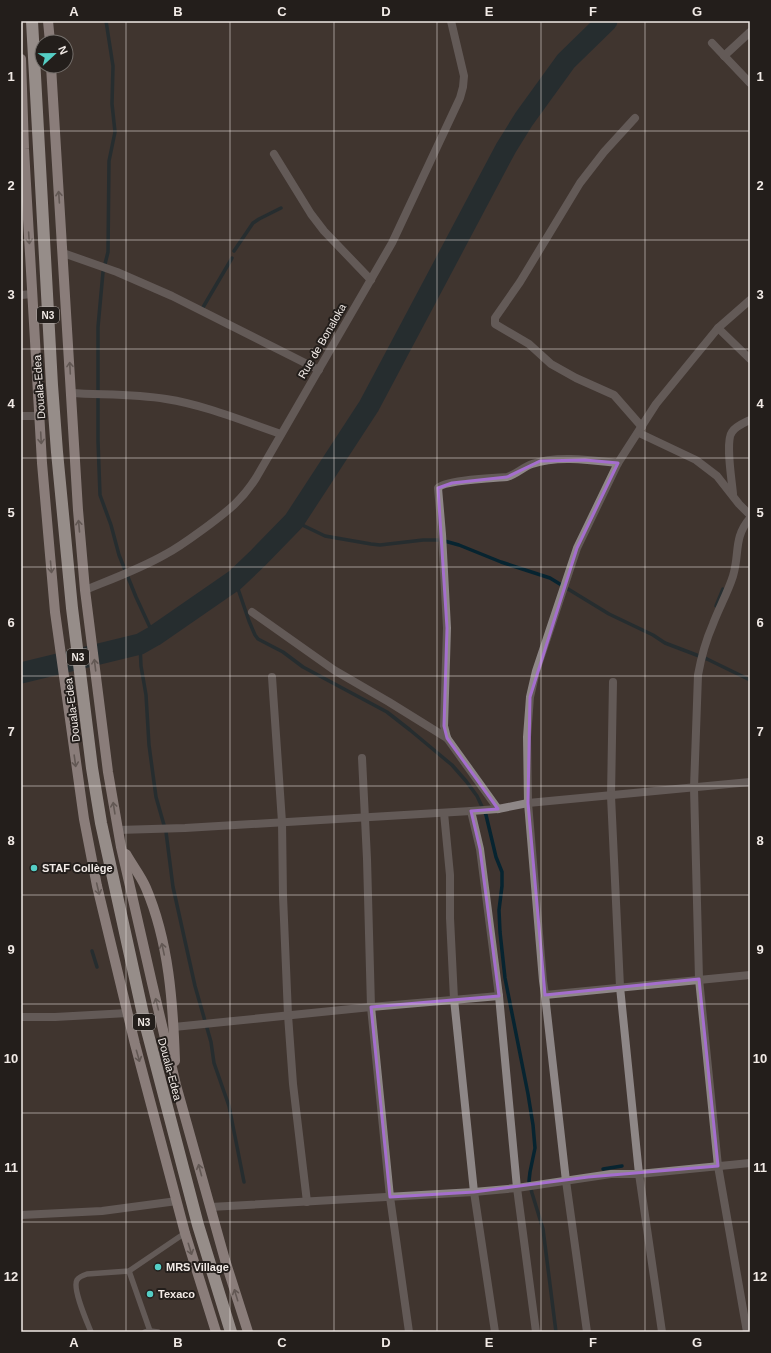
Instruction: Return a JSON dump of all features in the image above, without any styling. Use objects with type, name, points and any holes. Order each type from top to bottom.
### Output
[{"type":"highway","name":"Douala-Edea","points":[[32,21],[57,460],[72,608],[92,768],[101,823],[144,1019],[198,1225],[231,1332]]},
{"type":"main road","points":[[48,21],[49,34]]},
{"type":"main road","points":[[21,59],[24,149],[42,463],[55,612],[84,819],[97,886],[128,1013],[177,1201],[216,1332]]},
{"type":"main road","points":[[52,74],[78,510],[85,590],[108,772],[121,847],[176,1085],[210,1206],[248,1332]]},
{"type":"main road","points":[[121,847],[146,887],[154,907],[168,970],[172,998],[176,1085]]},
{"type":"street","name":"Rue de Bonaloka","points":[[85,590],[135,570],[166,554],[188,540],[232,507],[247,492],[392,243],[460,98],[464,76],[451,21]]},
{"type":"street","points":[[724,56],[750,32]]},
{"type":"street","points":[[712,43],[750,83]]},
{"type":"street","points":[[636,118],[604,152],[580,183],[520,282],[495,318],[496,324],[529,344],[552,364],[576,378],[614,395],[640,430],[696,460],[717,476],[750,516],[739,535],[733,575],[712,626],[700,664],[698,675],[694,788],[698,979],[718,1166],[747,1332]]},
{"type":"street","points":[[274,154],[311,214],[324,231],[371,280]]},
{"type":"street","points":[[63,252],[117,272],[172,296],[319,370]]},
{"type":"street","points":[[21,295],[33,294]]},
{"type":"street","points":[[587,1332],[566,1180],[546,995],[543,981],[528,804],[527,737],[530,696],[536,670],[577,548],[618,463],[656,404],[718,328],[750,300]]},
{"type":"street","points":[[718,328],[750,358]]},
{"type":"street","points":[[71,393],[140,396],[167,399],[204,409],[281,434]]},
{"type":"street","points":[[21,416],[40,416]]},
{"type":"street","points":[[733,495],[728,442],[731,432],[750,420]]},
{"type":"street","points":[[498,809],[447,738],[444,726],[446,628],[442,534],[438,488],[441,485],[507,477],[513,475],[530,464],[547,460],[585,460],[618,463]]},
{"type":"street","points":[[252,612],[334,670],[447,738]]},
{"type":"street","points":[[272,677],[282,822],[283,896],[288,1015],[293,1084],[307,1202]]},
{"type":"street","points":[[613,682],[611,796],[620,987],[639,1174],[662,1332]]},
{"type":"street","points":[[362,758],[366,817],[371,1007],[390,1197],[409,1332]]},
{"type":"street","points":[[118,830],[185,828],[498,809],[528,804],[750,782]]},
{"type":"street","points":[[471,811],[480,849],[499,996],[517,1188],[536,1332]]},
{"type":"street","points":[[444,813],[450,875],[450,918],[454,999],[474,1192],[495,1332]]},
{"type":"street","points":[[546,995],[750,975]]},
{"type":"street","points":[[174,1027],[454,999],[499,996]]},
{"type":"street","points":[[21,1017],[55,1018],[128,1013]]},
{"type":"street","points":[[210,1206],[474,1192],[517,1188],[612,1174],[639,1174],[750,1164]]},
{"type":"street","points":[[21,1215],[102,1211],[177,1201]]},
{"type":"lane","points":[[91,1332],[74,1288],[77,1280],[87,1274],[129,1271],[186,1233]]},
{"type":"lane","points":[[129,1271],[147,1331],[158,1332]]},
{"type":"highlighted area","points":[[585,460],[618,463],[577,548],[530,697],[528,803],[545,995],[699,979],[718,1166],[588,1177],[474,1192],[390,1197],[371,1007],[499,996],[480,849],[471,811],[498,809],[447,738],[444,726],[447,628],[438,488],[452,483],[507,477],[540,461]]},
{"type":"waterway","points":[[106,21],[113,66],[112,104],[115,132],[109,161],[108,252],[103,272],[98,327],[98,441],[100,495],[111,525],[119,555],[154,636]]},
{"type":"waterway","points":[[21,673],[140,644],[235,580],[294,521],[369,406],[506,148],[524,119],[566,61],[607,21]]},
{"type":"waterway","points":[[234,251],[253,223],[281,208]]},
{"type":"waterway","points":[[202,309],[232,258]]},
{"type":"waterway","points":[[294,521],[325,536],[371,544],[380,545],[423,540],[441,540],[459,545],[501,562],[550,578],[609,614],[653,635],[665,643],[707,659],[750,680]]},
{"type":"waterway","points":[[235,580],[249,621],[258,639],[283,652],[303,667],[387,712],[452,765],[477,796],[486,815],[496,857],[502,872],[499,910],[505,978],[533,1125],[535,1148],[529,1181],[543,1229],[556,1332]]},
{"type":"waterway","points":[[716,606],[723,589]]},
{"type":"waterway","points":[[140,644],[141,666],[146,695],[149,745],[156,797],[166,832],[173,887],[195,986],[211,1042],[214,1063],[229,1106],[244,1182]]},
{"type":"waterway","points":[[92,951],[97,967]]},
{"type":"waterway","points":[[603,1169],[622,1166]]},
{"type":"place","name":"STAF Collège","points":[[34,868]]},
{"type":"place","name":"MRS Village","points":[[158,1267]]},
{"type":"place","name":"Texaco","points":[[150,1294]]}]
